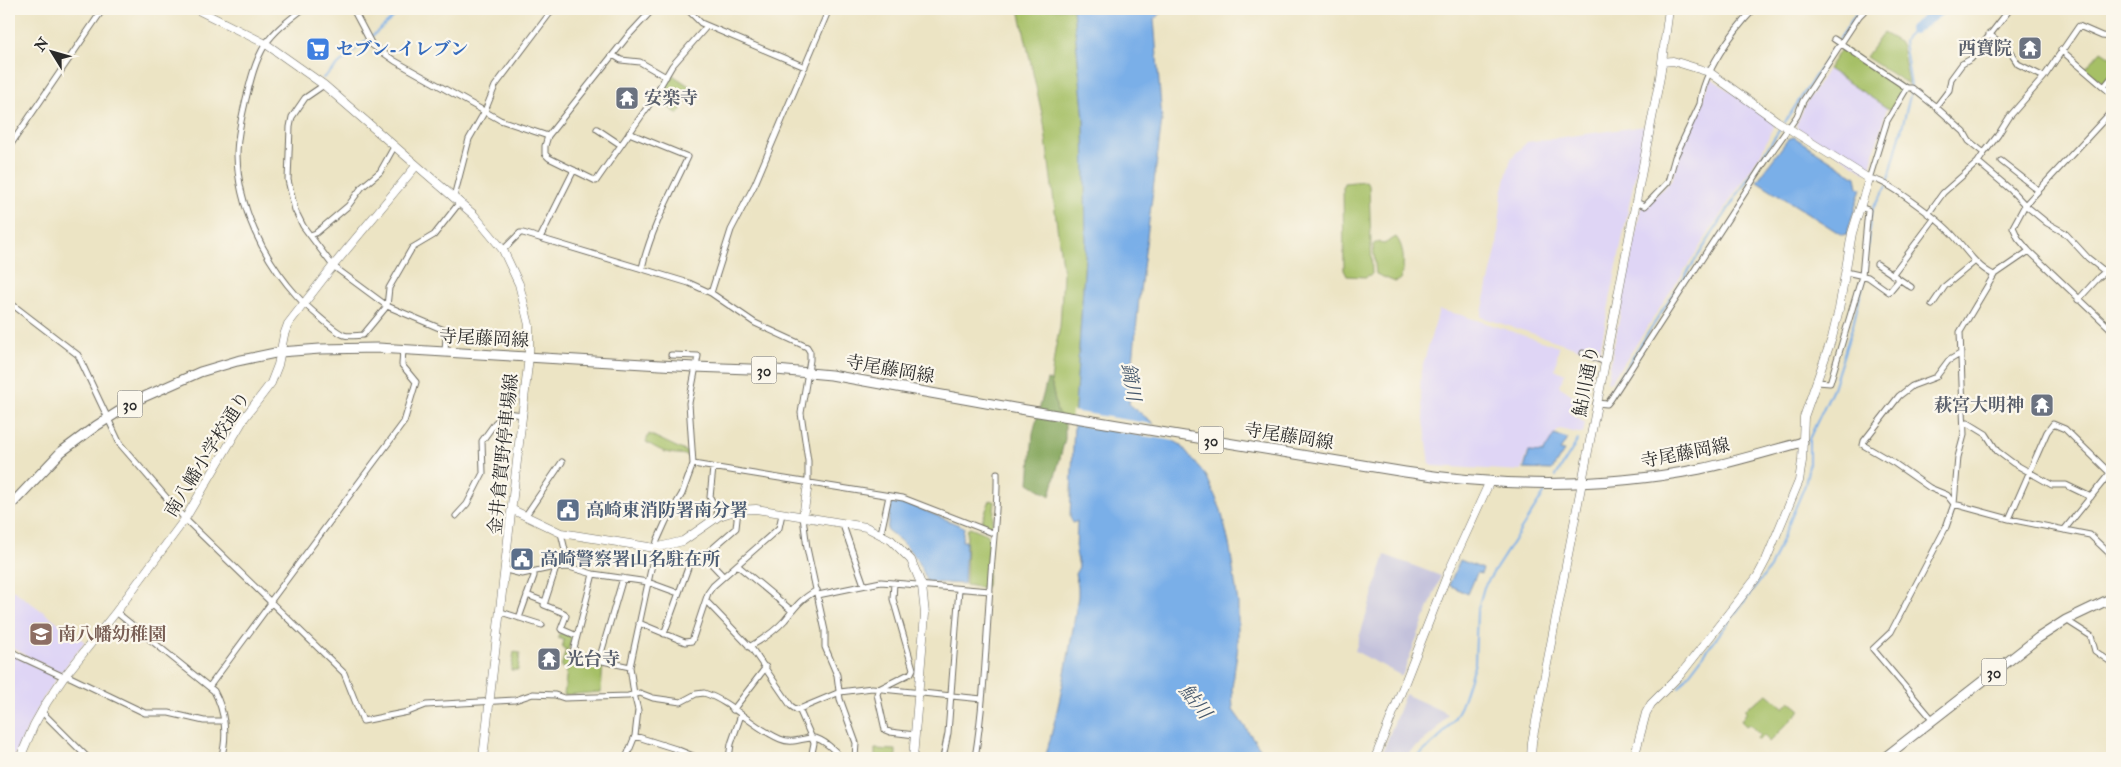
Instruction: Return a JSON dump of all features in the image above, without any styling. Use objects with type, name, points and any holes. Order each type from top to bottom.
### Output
[{"type":"main road","name":"寺尾藤岡線","points":[[9,507],[38,474],[61,452],[108,418],[139,399],[200,372],[237,361],[280,352],[320,349],[403,350],[529,356],[694,368],[776,370],[808,373],[854,379],[1014,408],[1446,478],[1490,481],[1581,484],[1700,469],[1803,442]]},
{"type":"main road","name":"30","points":[[1884,758],[2022,650],[2066,620],[2112,598]]},
{"type":"street","points":[[9,147],[103,9]]},
{"type":"street","name":"金井倉賀野停車場線","points":[[196,9],[266,44],[324,85],[457,200],[490,232],[503,250],[520,284],[529,325],[529,356],[513,510],[483,758]]},
{"type":"street","points":[[303,9],[266,44],[254,68],[240,126],[237,154],[238,176],[243,198],[262,246],[278,273],[304,303],[344,335],[363,335],[387,306],[389,288],[412,248],[434,235],[457,200],[469,139],[485,111],[501,75],[553,9]]},
{"type":"street","points":[[353,9],[372,45],[395,61],[500,120],[548,136]]},
{"type":"street","points":[[653,9],[548,136],[544,146],[544,154],[596,180],[683,52],[708,26]]},
{"type":"street","points":[[687,9],[700,23],[805,67]]},
{"type":"street","points":[[711,293],[731,230],[754,184],[829,9]]},
{"type":"street","name":"鮎川通り","points":[[1531,758],[1532,742],[1662,62],[1669,9]]},
{"type":"street","points":[[1636,202],[1645,206],[1668,182],[1675,157],[1700,104],[1709,72],[1715,60],[1754,9]]},
{"type":"street","points":[[1596,403],[1607,404],[1611,399],[1768,157],[1838,41],[1866,9]]},
{"type":"street","points":[[1936,107],[1949,90],[1951,79],[1962,64],[1971,59],[2010,9]]},
{"type":"street","points":[[1928,214],[1943,193],[1978,162],[2010,116],[2044,77],[2079,26],[2102,36],[2112,37]]},
{"type":"street","points":[[1989,34],[2009,50],[2018,64],[2044,77]]},
{"type":"street","points":[[1838,41],[1907,88],[1912,88],[1964,132],[1969,141],[1984,153]]},
{"type":"street","points":[[2061,50],[2112,94]]},
{"type":"street","points":[[613,56],[621,60],[640,62],[666,77]]},
{"type":"street","points":[[1662,62],[1674,62],[1709,72],[1777,121],[1868,179],[1873,178],[1889,184],[1951,233],[1974,262],[1994,275]]},
{"type":"street","points":[[2104,87],[2112,77]]},
{"type":"street","points":[[324,85],[305,98],[292,117],[290,127],[288,180],[291,196],[303,226],[333,266],[387,306],[444,330],[446,336],[445,352]]},
{"type":"street","points":[[1634,758],[1646,713],[1651,704],[1680,675],[1752,583],[1766,560],[1799,481],[1804,417],[1832,338],[1852,233],[1887,120],[1907,88]]},
{"type":"street","points":[[2112,111],[2025,205],[2013,228],[2018,238],[2029,251],[2078,300],[2112,330]]},
{"type":"street","points":[[597,129],[621,144]]},
{"type":"street","points":[[629,133],[688,157],[665,205],[646,252],[642,268]]},
{"type":"street","points":[[310,235],[316,233],[348,206],[362,187],[380,172],[394,147]]},
{"type":"street","points":[[2001,161],[2038,190]]},
{"type":"street","points":[[1978,162],[2047,223],[2065,233],[2088,258],[2112,277]]},
{"type":"street","name":"南八幡小学校通り","points":[[20,758],[41,711],[64,677],[116,612],[185,519],[245,417],[271,383],[288,324],[333,266],[416,166]]},
{"type":"street","points":[[540,238],[574,170]]},
{"type":"street","points":[[1817,382],[1830,383],[1862,276],[1868,210],[1860,207]]},
{"type":"street","points":[[1892,275],[1934,219]]},
{"type":"street","points":[[503,250],[520,233],[682,280],[711,293],[755,323],[807,348],[810,354],[801,413],[809,471],[803,517],[807,548],[825,631],[825,647],[836,675],[840,699],[856,743],[855,758]]},
{"type":"street","points":[[1933,720],[1873,649],[1891,632],[1946,527],[1954,504],[1956,477],[1964,435],[1960,332],[1994,275],[2029,251]]},
{"type":"street","points":[[1932,305],[1945,286],[1974,262]]},
{"type":"street","points":[[1877,264],[1910,287]]},
{"type":"street","points":[[2078,300],[2112,266]]},
{"type":"street","points":[[1846,272],[1868,277],[1889,292],[1899,280]]},
{"type":"street","points":[[9,302],[78,355],[120,444],[185,519],[344,673],[363,721],[408,712],[426,705],[515,700],[533,694],[555,695],[564,698],[634,694],[640,692],[653,698],[681,702],[696,694],[704,694],[782,740],[800,741],[812,738],[821,740],[841,758]]},
{"type":"street","points":[[209,687],[406,419],[416,382],[402,365],[403,350]]},
{"type":"street","points":[[1583,354],[1604,362]]},
{"type":"street","points":[[1960,354],[1948,361],[1936,377],[1912,386],[1899,396],[1880,417],[1863,445],[1888,459],[1930,488],[1947,495],[1954,504],[2008,519],[2090,535],[2112,556]]},
{"type":"street","points":[[626,758],[635,736],[638,710],[630,667],[655,548],[666,521],[682,494],[693,464],[688,403],[698,356],[671,355]]},
{"type":"street","points":[[456,516],[467,504],[483,473],[482,442],[487,433],[508,413],[523,415]]},
{"type":"street","points":[[1964,424],[1968,423],[1986,434],[1997,451],[2012,463],[2052,485],[2066,485],[2091,497]]},
{"type":"street","points":[[2008,519],[2047,432],[2053,424],[2065,429],[2111,474],[2064,530]]},
{"type":"street","points":[[526,515],[562,462]]},
{"type":"street","points":[[693,464],[908,499],[993,533]]},
{"type":"street","points":[[713,468],[710,497],[719,516]]},
{"type":"street","points":[[975,758],[982,699],[993,533],[998,500],[996,473]]},
{"type":"street","points":[[1376,756],[1448,573],[1490,481]]},
{"type":"street","points":[[881,533],[889,496]]},
{"type":"street","points":[[513,510],[561,533],[655,548],[683,541],[719,516],[738,510],[756,510],[844,523],[866,527],[881,533],[898,546],[911,560],[922,586],[925,614],[913,758]]},
{"type":"street","points":[[664,634],[688,565],[704,556],[736,528],[738,510]]},
{"type":"street","points":[[639,623],[685,642],[692,641],[712,586],[779,528],[782,514]]},
{"type":"street","points":[[844,523],[844,528],[864,585]]},
{"type":"street","points":[[561,533],[569,567]]},
{"type":"street","points":[[704,556],[723,576]]},
{"type":"street","points":[[737,565],[791,610]]},
{"type":"street","points":[[506,570],[522,574],[569,567],[593,574],[648,582],[678,593]]},
{"type":"street","points":[[556,568],[544,605],[564,613],[566,616],[561,629],[577,636]]},
{"type":"street","points":[[519,618],[534,572]]},
{"type":"street","points":[[593,574],[573,652],[576,655],[630,667]]},
{"type":"street","points":[[599,660],[623,578]]},
{"type":"street","points":[[750,647],[785,620],[791,610],[801,600],[818,592],[876,582],[990,591]]},
{"type":"street","points":[[894,583],[893,600],[913,669],[910,673],[879,689],[877,694],[885,730],[915,735]]},
{"type":"street","points":[[943,758],[948,733],[959,589]]},
{"type":"street","points":[[527,595],[545,602]]},
{"type":"street","points":[[706,601],[750,647],[791,706],[799,709],[840,692],[872,688],[982,699]]},
{"type":"street","points":[[116,612],[209,687],[218,699],[224,721],[225,745],[221,758]]},
{"type":"street","points":[[501,612],[542,625]]},
{"type":"street","points":[[2066,620],[2091,636],[2095,652],[2112,663]]},
{"type":"street","points":[[9,650],[145,713],[169,713],[204,721],[224,721]]},
{"type":"street","points":[[733,710],[766,668]]},
{"type":"street","points":[[799,709],[814,743],[811,758]]},
{"type":"street","points":[[41,711],[88,758]]},
{"type":"street","points":[[729,758],[731,744],[741,715]]},
{"type":"street","points":[[635,736],[698,758]]},
{"type":"shaded area","points":[[1828,69],[1887,108],[1869,170],[1865,172],[1797,128],[1796,125],[1806,103]]},
{"type":"shaded area","points":[[1711,78],[1775,123],[1761,153],[1632,351],[1611,381],[1607,382],[1641,207],[1668,184],[1673,177],[1683,142],[1702,104]]},
{"type":"shaded area","points":[[1645,126],[1599,355],[1481,317],[1497,246],[1502,193],[1511,158],[1527,142]]},
{"type":"shaded area","points":[[1439,310],[1461,315],[1559,347],[1555,369],[1565,374],[1559,386],[1577,398],[1568,412],[1585,423],[1583,434],[1559,429],[1543,452],[1528,452],[1522,471],[1433,466],[1430,464],[1420,390],[1421,371]]},
{"type":"shaded area","points":[[2112,525],[2112,550],[2103,542]]},
{"type":"shaded area","points":[[1385,555],[1441,576],[1402,676],[1355,651]]},
{"type":"shaded area","points":[[9,587],[85,642],[62,671],[56,671],[9,646]]},
{"type":"shaded area","points":[[9,653],[56,679],[40,703],[13,758],[9,758]]},
{"type":"shaded area","points":[[1405,694],[1448,714],[1434,732],[1403,758],[1386,758],[1382,754]]},
{"type":"green space","points":[[1019,9],[1073,9],[1084,119],[1086,243],[1074,423],[1065,421],[1057,412],[1051,381],[1060,327],[1063,274],[1044,123]]},
{"type":"green space","points":[[1883,33],[1899,42],[1902,47],[1909,85],[1866,57]]},
{"type":"green space","points":[[1845,49],[1902,86],[1903,91],[1891,109],[1828,69],[1840,51]]},
{"type":"green space","points":[[2101,51],[2112,58],[2112,75],[2104,85],[2085,69]]},
{"type":"green space","points":[[671,74],[694,89],[678,114],[655,98]]},
{"type":"green space","points":[[1366,181],[1369,185],[1372,274],[1365,277],[1347,276],[1344,270],[1343,186],[1344,183]]},
{"type":"green space","points":[[1396,237],[1403,252],[1403,264],[1400,280],[1395,282],[1376,274],[1373,245],[1378,241],[1384,244]]},
{"type":"green space","points":[[1047,380],[1051,381],[1057,412],[1065,421],[1065,439],[1050,496],[1029,483],[1033,433]]},
{"type":"green space","points":[[649,434],[689,453],[690,457],[661,450],[646,442]]},
{"type":"green space","points":[[990,500],[995,502],[992,527],[988,529],[980,526]]},
{"type":"green space","points":[[970,527],[987,534],[990,539],[987,585],[985,588],[966,585],[967,531]]},
{"type":"green space","points":[[559,633],[572,636],[567,655],[603,663],[601,692],[564,695],[567,669],[561,667],[566,649],[562,648],[564,640],[558,638]]},
{"type":"green space","points":[[514,652],[520,653],[518,670],[511,670]]},
{"type":"green space","points":[[1768,694],[1784,708],[1790,701],[1801,710],[1769,742],[1764,735],[1758,741],[1757,738],[1760,735],[1749,724],[1746,726],[1741,721],[1746,713],[1746,708]]},
{"type":"green space","points":[[875,749],[896,750],[896,758],[875,758]]},
{"type":"water","name":"鮎川","points":[[1073,9],[1166,9],[1154,19],[1162,120],[1139,299],[1129,404],[1167,437],[1181,445],[1207,477],[1221,510],[1230,548],[1238,603],[1238,646],[1232,688],[1233,710],[1267,758],[1045,758],[1064,678],[1078,596],[1075,574],[1079,567],[1076,552],[1077,521],[1073,523],[1070,517],[1086,243],[1084,119]]},
{"type":"water","points":[[1794,137],[1856,177],[1858,187],[1861,188],[1847,234],[1842,235],[1757,181],[1788,139]]},
{"type":"water","points":[[1554,435],[1568,439],[1560,450],[1564,451],[1552,470],[1524,469],[1529,452],[1543,453]]},
{"type":"water","points":[[894,501],[904,502],[964,527],[962,541],[966,541],[964,584],[927,582],[912,553],[887,530],[891,503]]},
{"type":"water","points":[[1460,560],[1483,569],[1481,574],[1477,573],[1468,594],[1449,585]]},
{"type":"pier","points":[[1072,411],[1159,425],[1180,442],[1071,424]]},
{"type":"waterway","points":[[371,37],[403,9]]},
{"type":"waterway","points":[[1785,122],[1859,9]]},
{"type":"waterway","points":[[1914,29],[1942,9]]},
{"type":"waterway","points":[[1911,86],[1904,42],[1914,29]]},
{"type":"waterway","points":[[323,78],[367,40]]},
{"type":"waterway","points":[[1888,182],[1911,92]]},
{"type":"waterway","points":[[1610,392],[1782,126]]},
{"type":"waterway","points":[[1865,274],[1870,219],[1873,208],[1887,186]]},
{"type":"waterway","points":[[1679,687],[1770,568],[1805,485],[1809,464],[1809,439],[1833,388],[1853,325],[1864,280]]},
{"type":"waterway","points":[[1556,476],[1578,440]]},
{"type":"waterway","points":[[1416,758],[1438,739],[1453,721],[1461,706],[1475,663],[1477,612],[1484,587],[1545,492]]},
{"type":"place","name":"西寶院","points":[[2030,48]]},
{"type":"place","name":"セブン-イレブン","points":[[318,49]]},
{"type":"place","name":"安楽寺","points":[[627,98]]},
{"type":"place","name":"萩宮大明神","points":[[2042,405]]},
{"type":"place","name":"高崎東消防署南分署","points":[[568,510]]},
{"type":"place","name":"高崎警察署山名駐在所","points":[[522,559]]},
{"type":"place","name":"南八幡幼稚園","points":[[41,634]]},
{"type":"place","name":"光台寺","points":[[549,659]]},
{"type":"water label","name":"鏑川","points":[[1132,382]]}]
